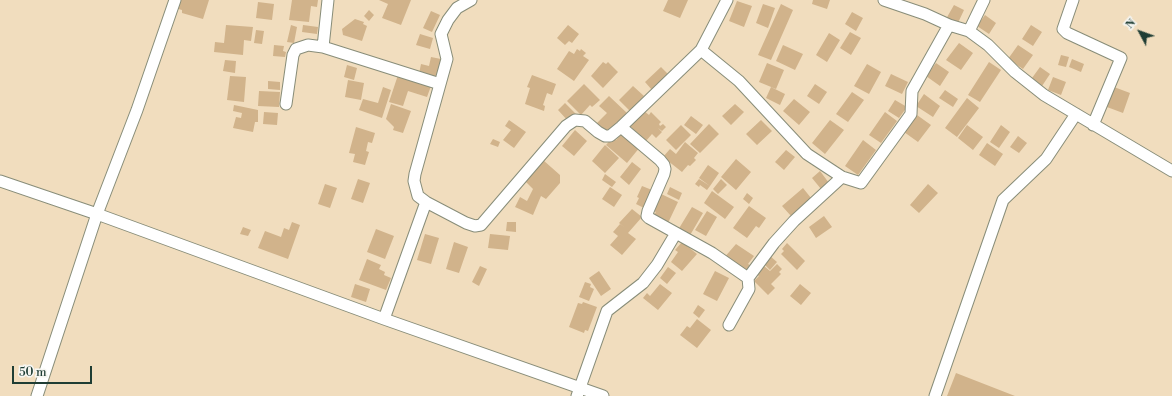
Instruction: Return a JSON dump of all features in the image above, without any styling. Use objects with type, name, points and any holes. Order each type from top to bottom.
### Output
[{"type":"street","points":[[37,396],[98,214],[137,110],[175,0]]},
{"type":"street","points":[[323,47],[328,0]]},
{"type":"street","points":[[471,0],[457,8],[448,20],[441,34],[447,59],[414,181],[418,196],[426,202],[466,223],[475,226],[481,225],[566,126],[575,120],[585,121],[605,136],[610,136],[621,127],[700,50],[727,0]]},
{"type":"street","points":[[884,0],[925,14],[949,25],[969,31],[988,45],[1015,72],[1044,95],[1172,171]]},
{"type":"street","points":[[969,31],[984,0]]},
{"type":"street","points":[[1073,0],[1063,29],[1067,33],[1121,58],[1093,125]]},
{"type":"street","points":[[700,50],[739,81],[807,154],[842,177],[861,183],[911,114],[912,91],[949,25]]},
{"type":"street","points":[[286,104],[293,56],[296,49],[308,45],[323,47],[440,84]]},
{"type":"street","points":[[935,396],[1003,200],[1046,159],[1076,114]]},
{"type":"street","points":[[621,127],[664,165],[664,174],[647,216],[712,252],[748,278]]},
{"type":"street","points":[[729,325],[748,289],[748,278],[774,243],[794,221],[842,177]]},
{"type":"street","points":[[0,180],[98,214],[384,319],[442,338],[579,392],[603,396]]},
{"type":"street","points":[[384,319],[426,202]]},
{"type":"street","points":[[579,392],[607,311],[643,283],[657,265],[676,233]]},
{"type":"building","points":[[178,0],[209,0],[203,19],[182,13],[182,10],[175,8]]},
{"type":"building","points":[[292,0],[318,0],[317,7],[311,6],[309,22],[289,20]]},
{"type":"building","points":[[379,0],[411,0],[401,25],[382,18],[388,4]]},
{"type":"building","points":[[668,0],[688,0],[680,18],[663,11]]},
{"type":"building","points":[[813,0],[830,0],[827,9],[812,4]]},
{"type":"building","points":[[737,1],[752,6],[744,27],[729,21]]},
{"type":"building","points":[[258,2],[274,4],[272,20],[256,18]]},
{"type":"building","points":[[763,4],[775,8],[768,28],[756,23]]},
{"type":"building","points":[[781,4],[793,10],[771,60],[758,55]]},
{"type":"building","points":[[954,5],[964,10],[957,25],[946,19]]},
{"type":"building","points":[[369,10],[374,15],[369,21],[364,16]]},
{"type":"building","points":[[431,11],[440,15],[432,32],[423,28]]},
{"type":"building","points":[[852,12],[863,18],[856,31],[845,24]]},
{"type":"building","points":[[985,15],[996,23],[989,34],[977,26]]},
{"type":"building","points":[[355,19],[364,22],[363,24],[367,26],[362,41],[343,35],[342,29]]},
{"type":"building","points":[[226,25],[253,27],[251,41],[244,40],[243,55],[214,52],[215,42],[224,43]]},
{"type":"building","points":[[291,25],[297,27],[294,43],[287,42]]},
{"type":"building","points":[[303,25],[318,27],[317,34],[302,32]]},
{"type":"building","points":[[568,25],[579,34],[572,43],[569,41],[565,45],[557,38]]},
{"type":"building","points":[[1031,25],[1042,32],[1033,46],[1022,39]]},
{"type":"building","points":[[256,30],[264,31],[262,44],[254,43]]},
{"type":"building","points":[[850,32],[861,38],[851,55],[840,48]]},
{"type":"building","points":[[829,33],[840,40],[827,62],[816,55]]},
{"type":"building","points":[[420,34],[433,38],[430,49],[416,45]]},
{"type":"building","points":[[959,43],[973,53],[961,70],[946,60]]},
{"type":"building","points":[[274,45],[284,46],[283,51],[286,52],[285,57],[273,56]]},
{"type":"building","points":[[783,45],[803,54],[795,70],[776,61]]},
{"type":"building","points":[[1018,45],[1033,55],[1023,69],[1008,59]]},
{"type":"building","points":[[577,49],[580,51],[581,49],[586,53],[583,56],[589,60],[574,81],[557,69],[569,51],[574,54]]},
{"type":"building","points":[[1061,55],[1069,57],[1066,67],[1058,65]]},
{"type":"building","points":[[431,57],[441,59],[437,78],[419,74],[421,64],[429,66]]},
{"type":"building","points":[[1072,59],[1084,64],[1081,72],[1069,67]]},
{"type":"building","points":[[225,60],[236,61],[235,73],[223,71]]},
{"type":"building","points":[[603,62],[606,64],[608,62],[618,72],[603,88],[591,76]]},
{"type":"building","points":[[989,62],[1001,70],[980,102],[968,95]]},
{"type":"building","points":[[767,63],[784,70],[776,89],[759,82]]},
{"type":"building","points":[[936,63],[949,72],[940,86],[926,76]]},
{"type":"building","points":[[867,64],[881,72],[869,94],[854,86]]},
{"type":"building","points":[[347,65],[357,68],[354,80],[344,77]]},
{"type":"building","points":[[661,67],[668,74],[652,90],[645,82]]},
{"type":"building","points":[[1040,67],[1050,74],[1042,86],[1032,78]]},
{"type":"building","points":[[891,74],[908,82],[902,94],[885,86]]},
{"type":"building","points":[[398,75],[431,86],[427,97],[408,91],[403,106],[389,102]]},
{"type":"building","points":[[532,75],[556,84],[552,95],[547,93],[543,105],[545,106],[544,111],[525,104],[530,88],[527,87]]},
{"type":"building","points":[[230,76],[246,77],[244,102],[227,100]]},
{"type":"building","points":[[1053,77],[1066,82],[1061,95],[1048,90]]},
{"type":"building","points":[[348,80],[364,83],[361,100],[345,97]]},
{"type":"building","points":[[268,81],[280,82],[280,90],[268,89]]},
{"type":"building","points":[[584,84],[600,100],[592,107],[590,105],[581,115],[567,101]]},
{"type":"building","points":[[815,84],[827,92],[819,104],[807,96]]},
{"type":"building","points":[[633,86],[644,96],[630,111],[619,100]]},
{"type":"building","points":[[383,87],[391,90],[382,118],[359,110],[363,99],[378,103]]},
{"type":"building","points":[[771,87],[785,94],[780,105],[766,98]]},
{"type":"building","points":[[1114,87],[1130,93],[1123,113],[1107,107]]},
{"type":"building","points":[[945,90],[958,99],[953,107],[939,98]]},
{"type":"building","points":[[259,91],[280,92],[279,107],[258,106]]},
{"type":"building","points":[[852,92],[864,100],[848,122],[836,114]]},
{"type":"building","points":[[924,94],[940,106],[933,117],[916,106]]},
{"type":"building","points":[[609,96],[627,113],[607,134],[596,124],[607,113],[599,106]]},
{"type":"building","points":[[967,98],[979,108],[957,137],[945,128]]},
{"type":"building","points":[[794,99],[810,112],[799,125],[783,111]]},
{"type":"building","points":[[895,100],[907,107],[899,118],[888,111]]},
{"type":"building","points":[[565,103],[576,114],[568,121],[558,110]]},
{"type":"building","points":[[391,104],[411,111],[403,133],[393,130],[394,127],[386,119]]},
{"type":"building","points":[[735,104],[744,112],[731,125],[722,116]]},
{"type":"building","points":[[234,105],[258,110],[258,122],[255,122],[253,132],[233,128],[236,117],[241,118],[242,113],[233,111]]},
{"type":"building","points":[[644,111],[649,115],[651,112],[661,122],[659,124],[660,126],[663,124],[666,127],[662,131],[658,128],[662,132],[656,138],[652,134],[646,141],[630,126]]},
{"type":"building","points":[[264,112],[278,113],[277,125],[263,124]]},
{"type":"building","points":[[885,112],[897,121],[881,143],[869,135]]},
{"type":"building","points":[[917,115],[931,125],[918,142],[904,132]]},
{"type":"building","points":[[691,116],[703,125],[696,134],[684,125]]},
{"type":"building","points":[[509,120],[526,132],[514,148],[503,140],[511,130],[505,126]]},
{"type":"building","points":[[761,120],[772,131],[757,145],[746,134]]},
{"type":"building","points":[[830,120],[844,130],[825,154],[812,143]]},
{"type":"building","points":[[709,124],[719,134],[700,153],[690,144]]},
{"type":"building","points":[[681,125],[691,135],[676,150],[666,140]]},
{"type":"building","points":[[967,125],[983,137],[973,150],[958,138]]},
{"type":"building","points":[[1001,125],[1010,132],[999,148],[990,142]]},
{"type":"building","points":[[356,127],[375,133],[372,143],[368,142],[366,151],[369,152],[365,165],[353,162],[355,154],[349,153]]},
{"type":"building","points":[[575,130],[587,141],[574,156],[562,146]]},
{"type":"building","points":[[623,132],[640,147],[627,163],[606,145],[613,137],[616,140]]},
{"type":"building","points":[[1018,136],[1027,143],[1019,153],[1010,147]]},
{"type":"building","points":[[493,139],[500,142],[498,147],[490,144]]},
{"type":"building","points":[[863,140],[876,150],[858,175],[845,166]]},
{"type":"building","points":[[685,142],[698,153],[694,158],[696,160],[690,166],[688,165],[682,172],[663,157],[670,149],[676,154]]},
{"type":"building","points":[[987,143],[1003,154],[995,166],[979,155]]},
{"type":"building","points":[[605,145],[619,158],[605,173],[592,161]]},
{"type":"building","points":[[786,150],[795,157],[784,170],[775,162]]},
{"type":"building","points":[[736,159],[751,172],[736,190],[721,177]]},
{"type":"building","points":[[543,160],[560,175],[560,183],[546,199],[541,196],[533,215],[515,207],[520,197],[527,201],[533,189],[525,181]]},
{"type":"building","points":[[632,162],[641,169],[629,185],[620,177]]},
{"type":"building","points":[[708,165],[719,173],[710,186],[699,178]]},
{"type":"building","points":[[820,171],[829,183],[821,189],[812,178]]},
{"type":"building","points":[[605,174],[616,182],[612,187],[602,180]]},
{"type":"building","points":[[358,179],[370,183],[363,203],[351,199]]},
{"type":"building","points":[[699,179],[710,186],[707,190],[700,185],[699,187],[695,184]]},
{"type":"building","points":[[721,179],[727,185],[718,194],[713,189]]},
{"type":"building","points":[[325,184],[337,188],[330,208],[318,204]]},
{"type":"building","points":[[928,184],[938,193],[919,213],[910,205]]},
{"type":"building","points":[[642,186],[652,190],[644,208],[636,204],[639,198],[637,197]]},
{"type":"building","points":[[610,187],[622,195],[614,207],[602,199]]},
{"type":"building","points":[[670,187],[682,193],[679,200],[667,194]]},
{"type":"building","points":[[803,188],[811,198],[791,216],[782,206]]},
{"type":"building","points":[[712,191],[734,207],[725,219],[704,203]]},
{"type":"building","points":[[659,193],[678,202],[668,223],[653,216],[656,212],[651,210]]},
{"type":"building","points":[[747,193],[753,198],[749,204],[743,199]]},
{"type":"building","points":[[749,206],[766,218],[759,228],[756,226],[747,238],[733,228]]},
{"type":"building","points":[[692,207],[703,213],[689,237],[678,230]]},
{"type":"building","points":[[632,209],[642,217],[628,233],[636,239],[622,255],[610,245],[618,236],[613,232],[620,224],[624,227],[619,223]]},
{"type":"building","points":[[707,211],[717,217],[706,236],[695,230]]},
{"type":"building","points":[[824,216],[832,227],[816,238],[809,227]]},
{"type":"building","points":[[292,222],[300,225],[288,259],[258,248],[265,231],[281,237],[284,228],[289,230]]},
{"type":"building","points":[[507,222],[516,222],[516,232],[506,231]]},
{"type":"building","points":[[243,227],[251,230],[248,236],[240,234]]},
{"type":"building","points":[[376,229],[394,236],[385,259],[367,252]]},
{"type":"building","points":[[425,234],[439,238],[431,264],[417,260]]},
{"type":"building","points":[[490,234],[510,236],[508,250],[488,248]]},
{"type":"building","points":[[454,242],[468,247],[459,273],[446,269]]},
{"type":"building","points":[[682,242],[697,254],[682,271],[671,262],[678,252],[675,250]]},
{"type":"building","points":[[787,243],[805,261],[797,270],[781,254],[784,251],[782,249]]},
{"type":"building","points":[[736,244],[754,256],[744,273],[723,259]]},
{"type":"building","points":[[770,256],[777,262],[770,270],[763,263]]},
{"type":"building","points":[[367,259],[381,265],[379,269],[385,272],[384,275],[391,278],[386,290],[359,280]]},
{"type":"building","points":[[777,264],[782,269],[779,272],[781,274],[771,284],[775,288],[768,295],[754,281],[759,276],[756,274],[764,266],[770,271]]},
{"type":"building","points":[[480,266],[487,269],[479,286],[472,282]]},
{"type":"building","points":[[668,267],[676,273],[667,284],[660,278]]},
{"type":"building","points":[[599,271],[611,289],[601,296],[589,278]]},
{"type":"building","points":[[715,271],[729,278],[717,301],[703,294]]},
{"type":"building","points":[[585,282],[591,284],[590,287],[594,289],[589,301],[579,297]]},
{"type":"building","points":[[355,284],[370,289],[366,302],[351,297]]},
{"type":"building","points":[[660,284],[672,293],[658,310],[643,298],[647,293],[650,296]]},
{"type":"building","points":[[800,284],[811,293],[801,305],[790,296]]},
{"type":"building","points":[[583,302],[597,307],[588,331],[585,330],[584,333],[569,327],[578,303],[582,304]]},
{"type":"building","points":[[698,305],[705,310],[699,318],[693,313]]},
{"type":"building","points":[[697,319],[711,330],[697,348],[680,335],[687,326],[690,328]]},
{"type":"building","points":[[956,373],[1015,396],[947,396]]}]
